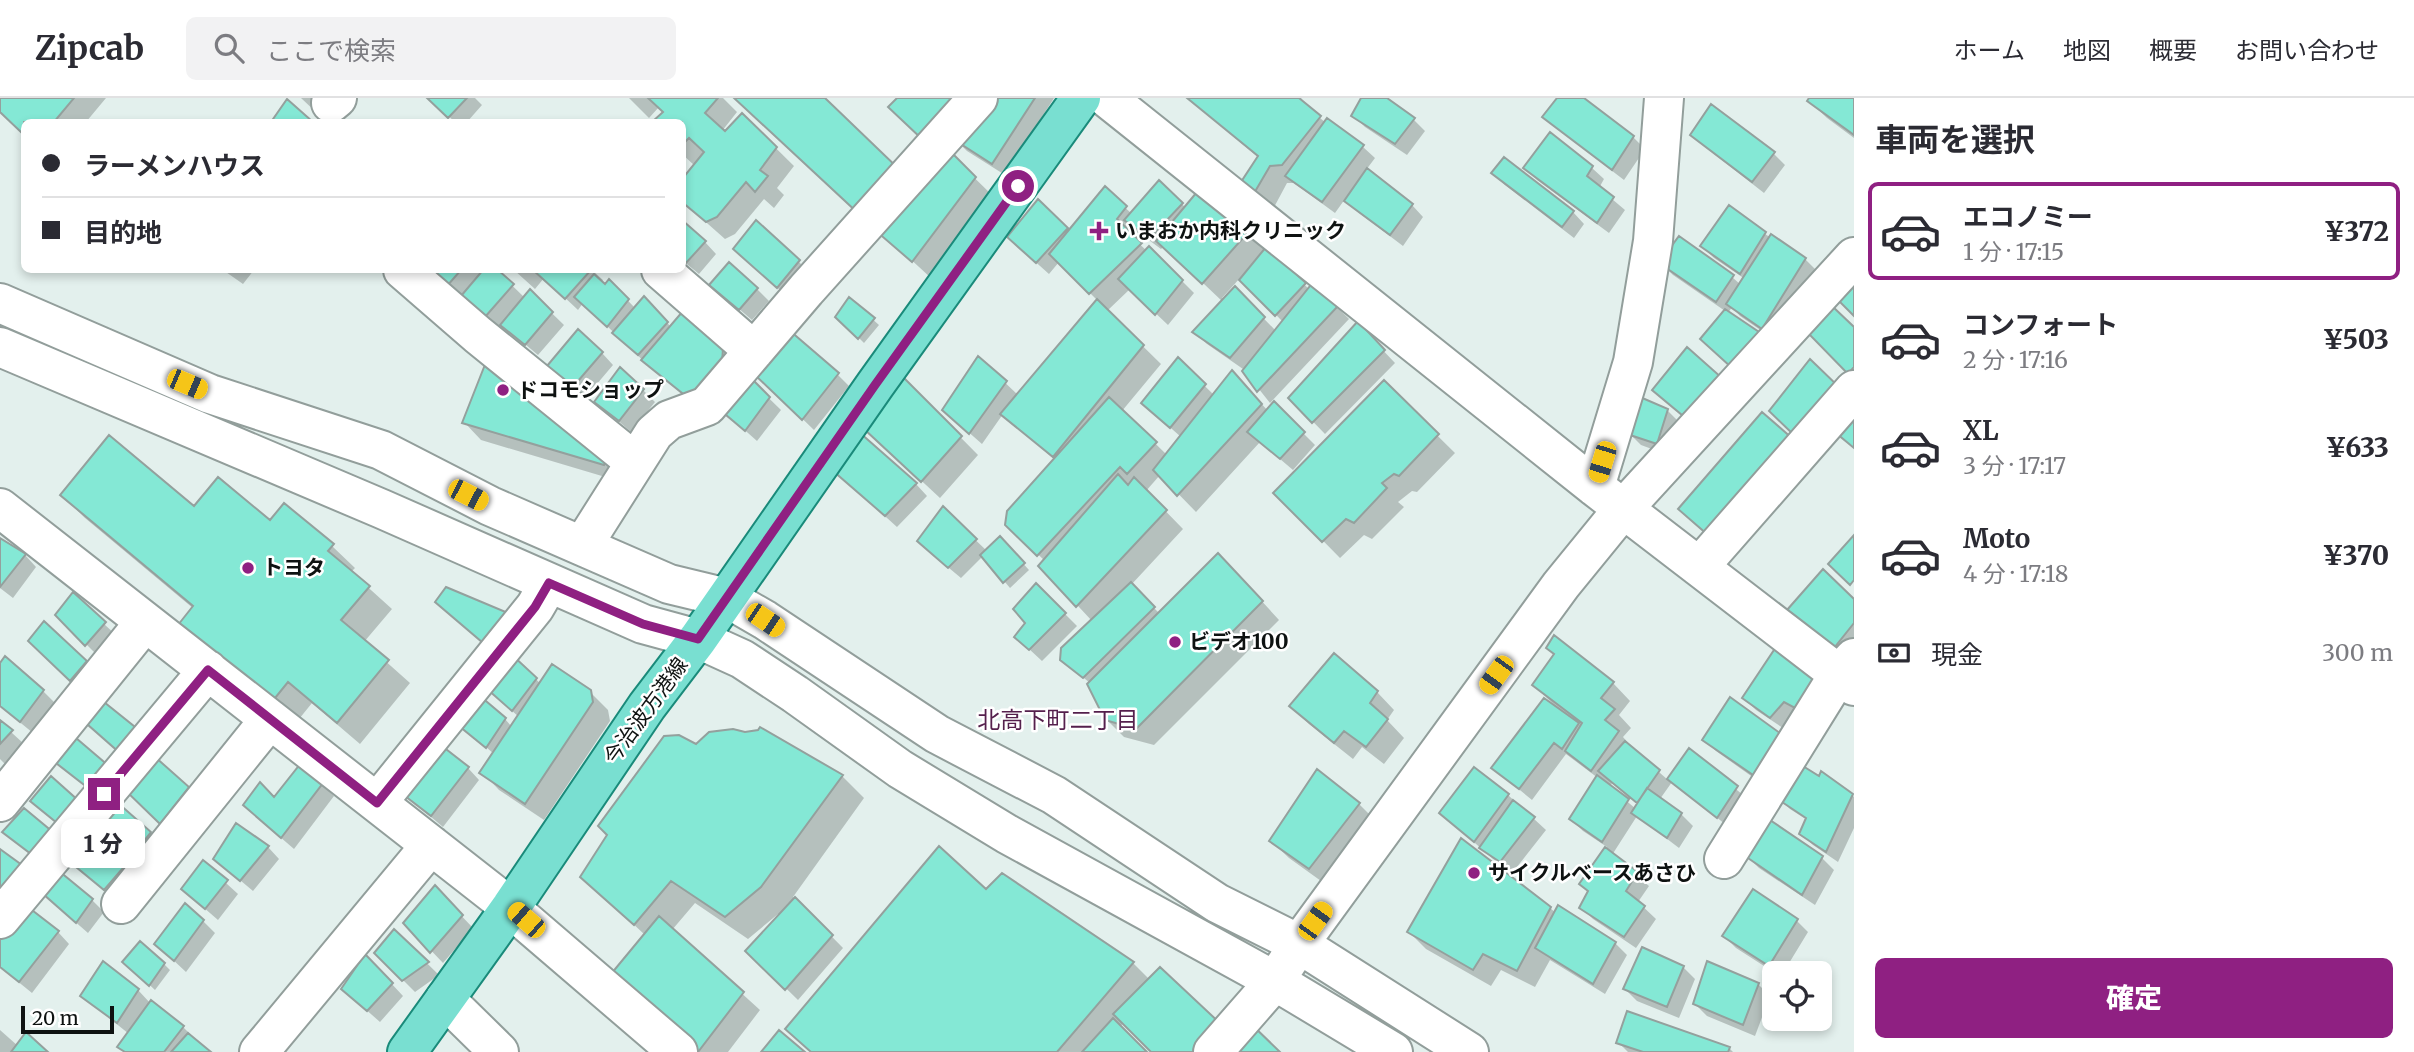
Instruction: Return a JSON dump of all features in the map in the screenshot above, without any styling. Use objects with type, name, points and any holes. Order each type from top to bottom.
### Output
[{"type":"main road","name":"今治波方港線","points":[[407,1052],[511,907],[648,706],[1081,98]]},
{"type":"street","points":[[583,545],[654,433],[669,420],[707,406],[978,98]]},
{"type":"street","points":[[1107,98],[1609,498],[1699,567],[1849,672],[1724,859]]},
{"type":"street","points":[[1609,498],[1653,241],[1664,98]]},
{"type":"street","points":[[1213,1052],[1275,981],[1299,944],[1561,585],[1609,498],[1854,257]]},
{"type":"street","points":[[406,273],[478,335],[635,462]]},
{"type":"street","points":[[664,273],[754,351]]},
{"type":"street","points":[[0,303],[210,394],[381,450],[490,506],[669,584],[727,598],[765,620],[937,734],[1054,795],[1217,903],[1299,944],[1469,1052]]},
{"type":"street","points":[[0,346],[643,624],[698,639],[742,659],[900,769],[1007,834],[1275,981],[1393,1052]]},
{"type":"street","points":[[1699,567],[1854,390]]},
{"type":"street","points":[[0,508],[511,907],[678,1052]]},
{"type":"street","points":[[377,803],[535,607],[549,583]]},
{"type":"street","points":[[0,802],[145,622]]},
{"type":"street","points":[[0,919],[208,670]]},
{"type":"street","points":[[121,904],[270,719]]},
{"type":"street","points":[[259,1052],[431,845]]},
{"type":"street","points":[[445,999],[499,1052]]},
{"type":"building","points":[[0,98],[74,98],[56,119],[21,119],[21,132],[0,112]]},
{"type":"building","points":[[427,98],[467,98],[448,118]]},
{"type":"building","points":[[648,98],[718,98],[705,113],[725,131],[742,113],[777,147],[760,170],[768,176],[755,192],[746,182],[717,217],[706,222],[686,205],[686,174],[704,152],[689,138],[686,141],[686,119],[655,119],[663,112]]},
{"type":"building","points":[[734,98],[825,98],[902,172],[859,214]]},
{"type":"building","points":[[897,98],[959,98],[923,140],[888,107]]},
{"type":"building","points":[[987,98],[1035,98],[992,164],[953,139]]},
{"type":"building","points":[[1187,98],[1299,98],[1321,116],[1282,165],[1270,166],[1253,195],[1241,182],[1258,156]]},
{"type":"building","points":[[1361,98],[1387,98],[1415,118],[1395,144],[1351,116]]},
{"type":"building","points":[[1557,98],[1584,98],[1634,136],[1612,170],[1542,117]]},
{"type":"building","points":[[1809,98],[1854,98],[1854,135],[1807,101]]},
{"type":"building","points":[[287,99],[310,119],[273,119]]},
{"type":"building","points":[[1711,104],[1775,152],[1752,182],[1690,135]]},
{"type":"building","points":[[1327,118],[1364,145],[1322,202],[1285,176]]},
{"type":"building","points":[[1550,132],[1593,166],[1587,176],[1614,197],[1597,223],[1523,168]]},
{"type":"building","points":[[950,151],[976,177],[912,262],[876,231]]},
{"type":"building","points":[[1504,157],[1574,211],[1562,227],[1491,173]]},
{"type":"building","points":[[1367,168],[1413,204],[1390,235],[1344,201]]},
{"type":"building","points":[[1159,180],[1183,203],[1149,239],[1124,220]]},
{"type":"building","name":"いまおか内科クリニック","points":[[1105,186],[1127,206],[1117,219],[1142,243],[1089,294],[1049,254]]},
{"type":"building","points":[[1202,186],[1251,229],[1202,284],[1156,241]]},
{"type":"building","points":[[1038,199],[1068,228],[1036,263],[1007,237]]},
{"type":"building","points":[[1729,205],[1766,232],[1740,274],[1700,246]]},
{"type":"building","points":[[756,220],[800,260],[777,288],[733,249]]},
{"type":"building","points":[[686,224],[706,241],[686,263]]},
{"type":"building","points":[[1771,234],[1806,258],[1762,329],[1726,304]]},
{"type":"building","points":[[1679,236],[1734,275],[1716,302],[1659,263]]},
{"type":"building","points":[[1149,246],[1183,280],[1155,315],[1118,279]]},
{"type":"building","points":[[1266,247],[1306,283],[1275,316],[1239,280]]},
{"type":"building","points":[[729,262],[758,288],[739,310],[709,285]]},
{"type":"building","points":[[432,273],[458,273],[447,286]]},
{"type":"building","points":[[480,273],[501,273],[514,284],[485,317],[461,296]]},
{"type":"building","points":[[536,273],[588,273],[565,299]]},
{"type":"building","points":[[594,274],[605,284],[609,279],[629,299],[607,327],[574,297]]},
{"type":"building","points":[[1854,280],[1854,316],[1837,299]]},
{"type":"building","points":[[1314,281],[1338,306],[1257,392],[1242,371]]},
{"type":"building","points":[[1235,286],[1265,317],[1230,358],[1192,332]]},
{"type":"building","points":[[530,289],[553,312],[525,345],[500,325]]},
{"type":"building","points":[[644,296],[668,322],[638,355],[612,333]]},
{"type":"building","points":[[849,297],[875,318],[858,339],[835,317]]},
{"type":"building","points":[[1097,299],[1144,345],[1053,457],[1000,414]]},
{"type":"building","points":[[1831,305],[1854,327],[1854,367],[1848,374],[1808,333]]},
{"type":"building","points":[[1725,309],[1759,332],[1731,367],[1700,339]]},
{"type":"building","points":[[683,311],[723,348],[722,363],[692,401],[641,360]]},
{"type":"building","points":[[1358,321],[1385,350],[1312,423],[1288,398]]},
{"type":"building","points":[[578,329],[603,352],[572,388],[547,366]]},
{"type":"building","points":[[789,330],[839,373],[802,420],[754,374]]},
{"type":"building","points":[[1687,347],[1722,378],[1688,420],[1652,390]]},
{"type":"building","points":[[978,356],[1007,381],[969,434],[942,410]]},
{"type":"building","name":"ドコモショップ","points":[[488,357],[611,451],[604,465],[462,423]]},
{"type":"building","points":[[1178,357],[1206,384],[1170,428],[1141,403]]},
{"type":"building","points":[[1810,359],[1839,387],[1796,437],[1769,411]]},
{"type":"building","points":[[620,367],[644,389],[619,421],[594,402]]},
{"type":"building","points":[[1232,370],[1262,404],[1177,496],[1153,470]]},
{"type":"building","points":[[898,372],[962,436],[921,482],[863,428]]},
{"type":"building","points":[[746,373],[770,397],[745,431],[719,409]]},
{"type":"building","points":[[1384,380],[1439,434],[1399,476],[1394,474],[1382,483],[1387,488],[1354,523],[1346,519],[1322,542],[1273,493]]},
{"type":"building","points":[[1109,397],[1157,442],[1127,474],[1120,467],[1037,556],[1005,525],[1007,511]]},
{"type":"building","points":[[1640,397],[1668,409],[1657,444],[1627,434]]},
{"type":"building","points":[[1274,401],[1305,432],[1280,459],[1247,432]]},
{"type":"building","points":[[1854,410],[1854,448],[1836,433]]},
{"type":"building","points":[[1762,412],[1793,439],[1708,535],[1678,509]]},
{"type":"building","points":[[859,432],[917,483],[885,516],[832,470]]},
{"type":"building","name":"トヨタ","points":[[109,435],[194,506],[218,477],[270,520],[284,503],[334,544],[328,551],[370,586],[341,620],[389,660],[337,723],[288,682],[271,703],[178,625],[193,606],[60,495]]},
{"type":"building","points":[[1118,474],[1128,485],[1134,477],[1167,510],[1076,607],[1038,566]]},
{"type":"building","points":[[943,506],[977,539],[948,568],[917,541]]},
{"type":"building","points":[[1854,535],[1854,580],[1850,585],[1828,564]]},
{"type":"building","points":[[1000,536],[1025,563],[1003,583],[980,555]]},
{"type":"building","points":[[0,538],[26,554],[0,587]]},
{"type":"building","name":"ビデオ100","points":[[1218,553],[1263,601],[1136,729],[1105,720],[1087,684]]},
{"type":"building","points":[[1823,569],[1854,599],[1854,623],[1834,648],[1787,610]]},
{"type":"building","points":[[1131,582],[1155,607],[1083,678],[1060,660],[1061,648]]},
{"type":"building","points":[[1036,583],[1066,613],[1029,650],[1014,637],[1025,623],[1013,609]]},
{"type":"building","points":[[446,587],[515,616],[489,648],[435,602]]},
{"type":"building","points":[[73,592],[106,622],[85,646],[55,615]]},
{"type":"building","points":[[44,621],[87,661],[70,681],[28,641]]},
{"type":"building","points":[[1554,635],[1614,682],[1601,698],[1615,709],[1605,720],[1619,731],[1591,771],[1565,751],[1582,723],[1532,685],[1554,654],[1546,648]]},
{"type":"building","points":[[1776,647],[1816,678],[1795,708],[1784,702],[1770,718],[1742,698]]},
{"type":"building","points":[[1334,653],[1378,691],[1370,703],[1388,719],[1366,747],[1344,731],[1334,743],[1289,706]]},
{"type":"building","points":[[511,654],[537,678],[512,711],[486,688]]},
{"type":"building","points":[[5,656],[44,690],[20,722],[0,706],[0,663]]},
{"type":"building","points":[[552,664],[591,690],[593,702],[525,804],[479,773]]},
{"type":"building","points":[[480,696],[506,718],[486,748],[459,726]]},
{"type":"building","points":[[1730,697],[1784,736],[1756,777],[1702,740]]},
{"type":"building","points":[[1544,698],[1579,723],[1562,749],[1554,743],[1519,789],[1491,768]]},
{"type":"building","points":[[104,702],[140,731],[121,754],[87,724]]},
{"type":"building","points":[[0,720],[13,730],[0,744]]},
{"type":"building","points":[[760,727],[843,775],[761,887],[725,917],[671,881],[634,925],[580,877],[607,835],[598,826],[664,736],[679,735],[696,744],[709,732],[733,729],[745,732],[758,730]]},
{"type":"building","points":[[76,738],[110,767],[92,791],[56,763]]},
{"type":"building","points":[[433,739],[469,767],[431,816],[396,789]]},
{"type":"building","points":[[1625,741],[1660,770],[1637,803],[1598,771]]},
{"type":"building","points":[[1689,748],[1738,786],[1717,818],[1667,779]]},
{"type":"building","points":[[154,756],[189,787],[160,824],[126,791]]},
{"type":"building","points":[[301,763],[323,783],[281,838],[243,805],[260,782],[274,797]]},
{"type":"building","points":[[1798,763],[1819,776],[1821,771],[1853,794],[1826,852],[1799,834],[1806,818],[1776,798]]},
{"type":"building","points":[[1474,767],[1509,794],[1474,842],[1439,813]]},
{"type":"building","points":[[1317,769],[1360,803],[1309,869],[1269,841]]},
{"type":"building","points":[[1597,775],[1629,799],[1602,842],[1569,819]]},
{"type":"building","points":[[51,776],[80,802],[62,827],[30,801]]},
{"type":"building","points":[[1647,788],[1682,813],[1667,838],[1631,813]]},
{"type":"building","points":[[1513,800],[1535,817],[1500,862],[1479,848]]},
{"type":"building","points":[[118,803],[151,832],[132,856],[98,826]]},
{"type":"building","points":[[24,808],[54,833],[35,857],[2,832]]},
{"type":"building","points":[[1767,818],[1823,856],[1802,895],[1745,856]]},
{"type":"building","points":[[236,823],[269,846],[240,881],[213,859]]},
{"type":"building","points":[[89,838],[123,868],[104,890],[70,862]]},
{"type":"building","name":"サイクルベースあさひ","points":[[1461,838],[1551,907],[1517,971],[1483,954],[1473,970],[1407,932]]},
{"type":"building","points":[[939,846],[986,889],[1002,873],[1134,962],[1057,1052],[811,1052],[785,1029]]},
{"type":"building","points":[[1605,847],[1638,872],[1626,891],[1645,906],[1624,937],[1579,908],[1588,891],[1579,884]]},
{"type":"building","points":[[0,849],[26,868],[7,892],[0,887]]},
{"type":"building","points":[[203,860],[228,880],[205,909],[181,889]]},
{"type":"building","points":[[59,871],[93,899],[76,923],[42,893]]},
{"type":"building","points":[[435,885],[463,915],[430,953],[403,923]]},
{"type":"building","points":[[1753,889],[1798,919],[1772,961],[1762,962],[1722,936]]},
{"type":"building","points":[[795,897],[833,935],[785,990],[745,951]]},
{"type":"building","points":[[185,903],[204,920],[174,961],[154,944]]},
{"type":"building","points":[[1558,905],[1616,942],[1593,984],[1535,948]]},
{"type":"building","points":[[28,907],[59,931],[19,982],[0,967],[0,938]]},
{"type":"building","points":[[659,916],[744,992],[698,1052],[688,1052],[611,974]]},
{"type":"building","points":[[394,929],[429,962],[402,981],[374,953]]},
{"type":"building","points":[[140,941],[165,963],[149,986],[122,962]]},
{"type":"building","points":[[1642,947],[1684,966],[1667,1007],[1623,989]]},
{"type":"building","points":[[365,954],[393,983],[367,1011],[341,989]]},
{"type":"building","points":[[103,961],[139,989],[117,1023],[80,996]]},
{"type":"building","points":[[1707,961],[1759,983],[1743,1025],[1693,1004]]},
{"type":"building","points":[[1160,967],[1224,1027],[1200,1052],[1151,1052],[1113,1014]]},
{"type":"building","points":[[151,1000],[184,1026],[164,1052],[125,1052],[117,1047]]},
{"type":"building","points":[[1627,1011],[1730,1047],[1728,1052],[1643,1052],[1616,1043]]},
{"type":"building","points":[[1113,1018],[1147,1052],[1082,1052]]},
{"type":"building","points":[[1247,1020],[1280,1052],[1218,1052]]},
{"type":"building","points":[[779,1030],[805,1052],[761,1052]]},
{"type":"building","points":[[26,1032],[48,1052],[11,1052]]},
{"type":"building","points":[[188,1033],[211,1052],[171,1052]]},
{"type":"place","name":"いまおか内科クリニック","points":[[1099,231]]},
{"type":"place","name":"ドコモショップ","points":[[503,390]]},
{"type":"place","name":"トヨタ","points":[[248,568]]},
{"type":"place","name":"ビデオ100","points":[[1175,642]]},
{"type":"place","name":"サイクルベースあさひ","points":[[1474,873]]},
{"type":"district","name":"北高下町二丁目","points":[[1058,720]]},
{"type":"route","points":[[104,794],[208,670],[377,803],[535,607],[549,583],[643,624],[698,639],[1018,186]]}]
